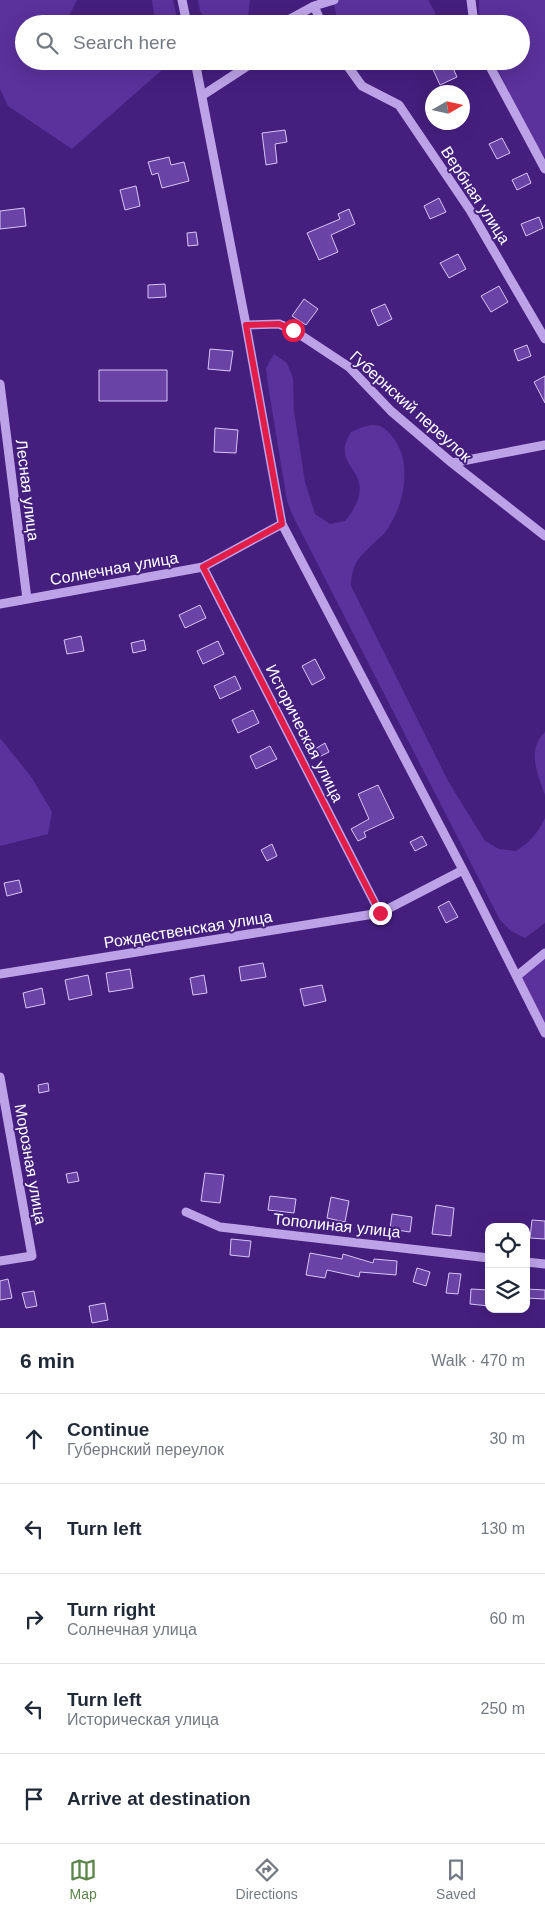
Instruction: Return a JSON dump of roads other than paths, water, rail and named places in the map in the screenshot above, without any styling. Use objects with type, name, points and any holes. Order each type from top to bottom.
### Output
[{"type":"street","points":[[182,0],[185,15]]},
{"type":"street","points":[[298,15],[314,6],[334,0]]},
{"type":"street","points":[[471,0],[473,15]]},
{"type":"street","points":[[314,6],[318,15]]},
{"type":"street","points":[[198,70],[282,524],[518,976],[545,1034]]},
{"type":"street","points":[[203,95],[241,70]]},
{"type":"street","name":"Вербная улица","points":[[350,70],[362,86],[399,105],[470,210],[545,339]]},
{"type":"street","points":[[492,70],[545,169]]},
{"type":"street","name":"Губернский переулок","points":[[246,325],[279,324],[293,330],[349,367],[391,410],[452,463],[545,536]]},
{"type":"street","name":"Лесная улица","points":[[0,384],[26,599]]},
{"type":"street","points":[[452,463],[545,445]]},
{"type":"street","name":"Солнечная улица","points":[[0,604],[203,567],[282,524]]},
{"type":"street","name":"Историческая улица","points":[[203,567],[380,913]]},
{"type":"street","name":"Рождественская улица","points":[[0,974],[380,913],[463,870]]},
{"type":"street","points":[[518,976],[545,953]]},
{"type":"street","name":"Морозная улица","points":[[0,1077],[32,1256],[0,1261]]},
{"type":"street","name":"Тополиная улица","points":[[186,1212],[220,1227],[485,1258]]},
{"type":"street","points":[[530,1262],[545,1264]]}]
